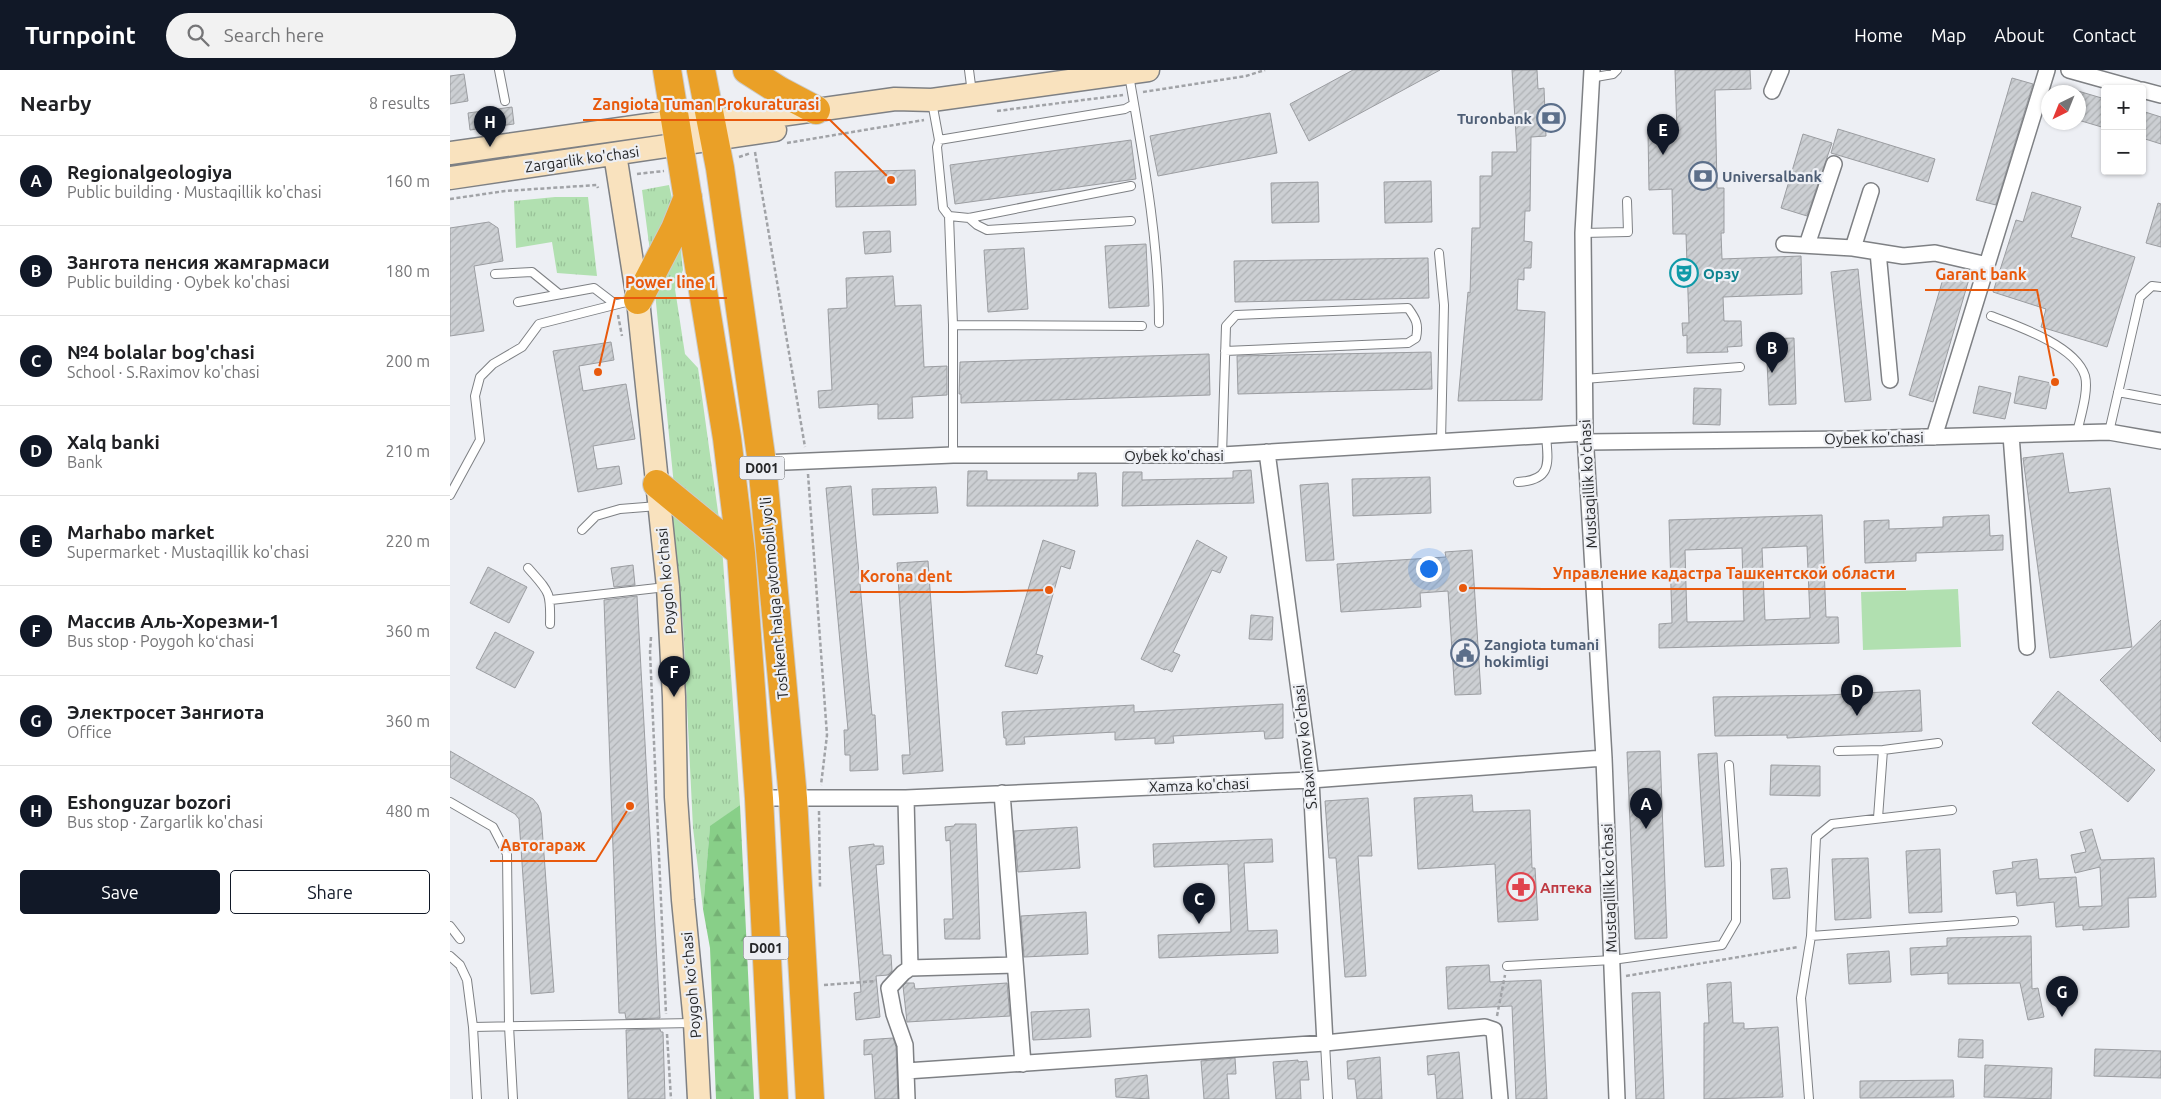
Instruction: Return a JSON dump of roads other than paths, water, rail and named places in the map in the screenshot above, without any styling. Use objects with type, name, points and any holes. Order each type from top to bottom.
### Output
[{"type":"highway","name":"Toshkent halqa avtomobil yo'li","points":[[667,70],[727,438],[741,554],[759,798],[774,1099]]},
{"type":"highway","name":"Toshkent halqa avtomobil yo'li","points":[[701,70],[712,130],[762,463],[793,798],[810,1099]]},
{"type":"highway","points":[[747,70],[780,92],[816,110]]},
{"type":"highway","points":[[627,302],[675,229],[688,197]]},
{"type":"highway","points":[[658,495],[741,554]]},
{"type":"main road","points":[[712,130],[759,118],[895,99],[932,100],[1139,71]]},
{"type":"main road","points":[[712,130],[894,113],[932,100]]},
{"type":"main road","name":"Zargarlik ko'chasi","points":[[450,153],[712,130]]},
{"type":"main road","name":"Zargarlik ko'chasi","points":[[450,178],[615,154],[678,133]]},
{"type":"main road","name":"Poygoh koʻchasi","points":[[615,154],[627,302],[658,495],[668,587],[674,697],[676,797],[683,900],[695,1023],[699,1099]]},
{"type":"street","points":[[1772,91],[1781,70]]},
{"type":"street","points":[[1934,437],[2047,70]]},
{"type":"street","points":[[2069,70],[2123,85]]},
{"type":"street","name":"Mustaqillik ko'chasi","points":[[1590,73],[1583,233],[1585,438],[1604,758],[1617,1099]]},
{"type":"street","points":[[2146,91],[2161,95]]},
{"type":"street","points":[[1806,245],[1834,164]]},
{"type":"street","points":[[1854,248],[1871,191]]},
{"type":"street","points":[[1784,244],[1854,248],[1903,256],[1935,253],[1987,265]]},
{"type":"street","points":[[1878,252],[1890,380]]},
{"type":"street","name":"Oybek ko'chasi","points":[[762,463],[954,455],[1222,455],[1546,435],[1585,438],[1934,437],[2108,432],[2161,441]]},
{"type":"street","points":[[2011,435],[2027,647]]},
{"type":"street","name":"S.Raximov ko'chasi","points":[[1267,452],[1311,780],[1325,1043]]},
{"type":"street","name":"Xamza ko'chasi","points":[[759,798],[906,798],[1311,780],[1604,758]]},
{"type":"street","points":[[1002,794],[1022,1064]]},
{"type":"street","points":[[906,798],[910,968]]},
{"type":"street","points":[[907,1099],[905,1045],[889,988],[895,980],[910,968],[1015,965]]},
{"type":"street","points":[[906,1072],[1325,1043],[1486,1027],[1494,1030],[1500,1099]]},
{"type":"lane","points":[[499,70],[505,101]]},
{"type":"lane","points":[[969,70],[973,95]]},
{"type":"lane","points":[[1590,73],[1613,74],[1616,70]]},
{"type":"lane","points":[[1139,71],[1134,104],[1150,206],[1159,301],[1159,323]]},
{"type":"lane","points":[[932,100],[939,140],[937,147],[944,208],[949,216],[953,325],[954,455]]},
{"type":"lane","points":[[939,140],[1126,110],[1134,104]]},
{"type":"lane","points":[[949,216],[969,218],[1131,186]]},
{"type":"lane","points":[[1583,233],[1628,232],[1627,200]]},
{"type":"lane","points":[[969,218],[987,230],[1131,221]]},
{"type":"lane","points":[[1439,253],[1444,304],[1441,441]]},
{"type":"lane","points":[[494,274],[532,272],[559,294]]},
{"type":"lane","points":[[2108,432],[2140,297],[2152,286],[2161,287]]},
{"type":"lane","points":[[518,302],[594,288],[627,302]]},
{"type":"lane","points":[[450,496],[480,440],[475,396],[480,378],[486,371],[493,364],[522,347],[539,324],[627,302]]},
{"type":"lane","points":[[1222,455],[1225,351],[1226,326],[1236,315],[1408,308],[1416,318],[1418,327],[1416,338],[1408,343],[1225,351]]},
{"type":"lane","points":[[1991,316],[2024,328],[2068,353],[2079,363],[2085,376],[2086,386],[2078,433]]},
{"type":"lane","points":[[953,325],[1142,326]]},
{"type":"lane","points":[[1584,379],[1740,367]]},
{"type":"lane","points":[[2118,392],[2161,400]]},
{"type":"lane","points":[[1518,482],[1530,482],[1543,473],[1548,465],[1546,435]]},
{"type":"lane","points":[[582,530],[596,516],[658,495]]},
{"type":"lane","points":[[528,568],[546,589],[551,600],[550,624]]},
{"type":"lane","points":[[551,600],[668,587]]},
{"type":"lane","points":[[1838,751],[1883,750],[1938,743]]},
{"type":"lane","points":[[1878,818],[1883,750]]},
{"type":"lane","points":[[1507,966],[1612,960],[1722,945],[1736,921],[1736,862],[1729,765]]},
{"type":"lane","points":[[450,802],[493,827],[507,854],[509,1026],[513,1099]]},
{"type":"lane","points":[[1809,1099],[1801,998],[1811,936],[1816,837],[1832,824],[1952,810]]},
{"type":"lane","points":[[1811,936],[2014,921]]},
{"type":"lane","points":[[450,926],[460,938]]},
{"type":"lane","points":[[450,956],[460,965],[467,980],[477,1099]]},
{"type":"lane","points":[[472,1027],[695,1023]]},
{"type":"lane","points":[[1325,1043],[1328,1099]]},
{"type":"place","name":"Turonbank","points":[[1551,118]]},
{"type":"place","name":"Eshonguzar bozori","points":[[490,147]]},
{"type":"place","name":"Marhabo market","points":[[1663,155]]},
{"type":"place","name":"Universalbank","points":[[1703,176]]},
{"type":"place","name":"Zangiota Tuman Prokuraturasi","points":[[891,180]]},
{"type":"place","name":"Орзу","points":[[1684,273]]},
{"type":"place","name":"Power line 1","points":[[598,372]]},
{"type":"place","name":"Зангота пенсия жамгармаси","points":[[1772,373]]},
{"type":"place","name":"Garant bank","points":[[2055,382]]},
{"type":"place","name":"Управление кадастра Ташкентской области","points":[[1463,588]]},
{"type":"place","name":"Korona dent","points":[[1049,590]]},
{"type":"place","name":"Zangiota tumani hokimligi","points":[[1465,653]]},
{"type":"place","name":"Массив Аль-Хорезми-1","points":[[674,697]]},
{"type":"place","name":"Xalq banki","points":[[1857,716]]},
{"type":"place","name":"Автогараж","points":[[630,806]]},
{"type":"place","name":"Regionalgeologiya","points":[[1646,829]]},
{"type":"place","name":"Аптека","points":[[1521,887]]},
{"type":"place","name":"№4 bolalar bog'chasi","points":[[1199,924]]},
{"type":"place","name":"Электросет Зангиота","points":[[2062,1017]]}]
